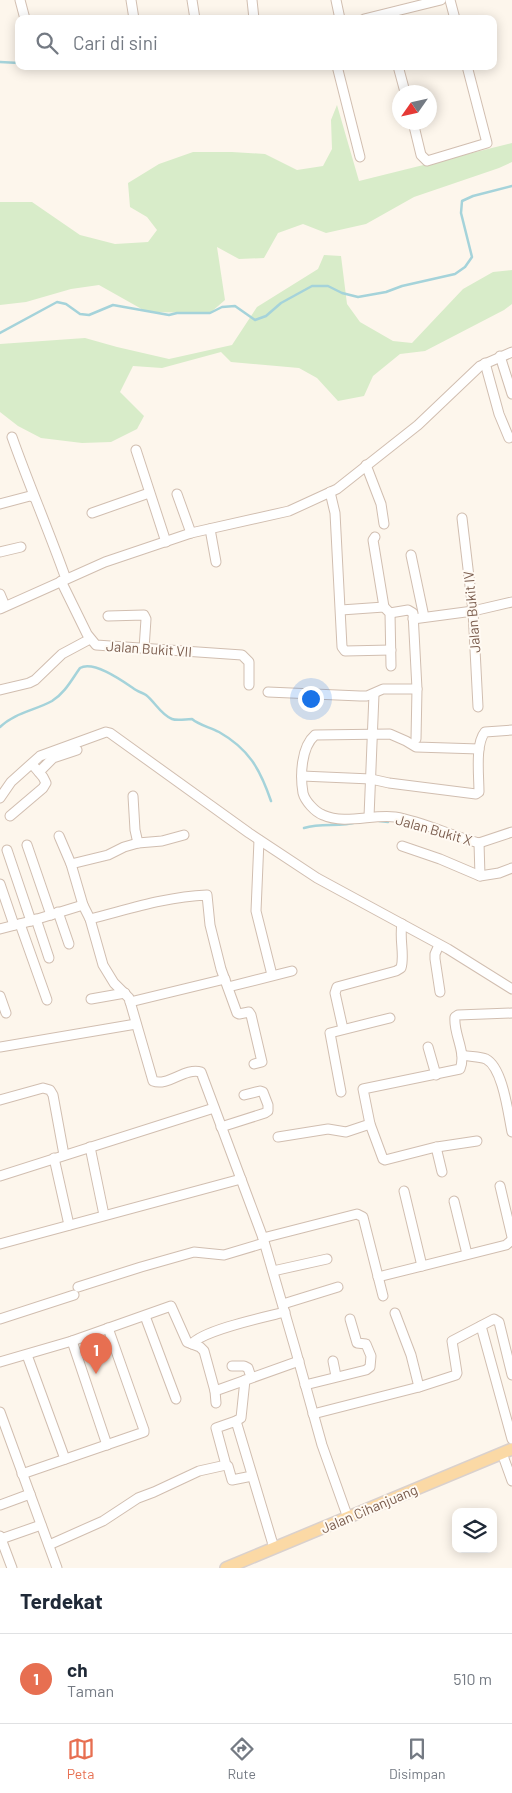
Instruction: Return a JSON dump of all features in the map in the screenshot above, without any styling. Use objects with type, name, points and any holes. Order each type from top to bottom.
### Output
[{"type":"main road","name":"Jalan Cihanjuang","points":[[226,1568],[507,1451]]},
{"type":"street","points":[[20,0],[24,15]]},
{"type":"street","points":[[131,0],[133,15]]},
{"type":"street","points":[[192,0],[194,15]]},
{"type":"street","points":[[252,0],[254,15]]},
{"type":"street","points":[[336,0],[339,15]]},
{"type":"street","points":[[388,15],[441,0]]},
{"type":"street","points":[[450,0],[454,15]]},
{"type":"street","points":[[338,70],[360,157]]},
{"type":"street","points":[[399,70],[403,85]]},
{"type":"street","points":[[415,130],[421,155],[427,161],[487,143],[468,70]]},
{"type":"street","points":[[0,594],[3,607],[105,562],[191,534],[289,511],[337,489],[366,464],[418,425],[485,363],[512,352]]},
{"type":"street","points":[[500,356],[512,394]]},
{"type":"street","points":[[485,363],[509,438]]},
{"type":"street","name":"Jalan Bukit VII","points":[[12,437],[33,497],[52,540],[64,580],[90,639],[96,645],[242,655],[249,662],[249,685]]},
{"type":"street","points":[[136,450],[166,542]]},
{"type":"street","points":[[366,464],[381,504],[384,524]]},
{"type":"street","points":[[330,492],[335,513],[342,647],[345,651],[391,650]]},
{"type":"street","points":[[92,513],[150,493]]},
{"type":"street","points":[[177,494],[191,534]]},
{"type":"street","points":[[0,504],[30,496],[33,497]]},
{"type":"street","name":"Jalan Bukit IV","points":[[462,518],[473,611],[478,707]]},
{"type":"street","points":[[210,529],[216,562]]},
{"type":"street","points":[[375,537],[373,540],[387,610],[391,666]]},
{"type":"street","points":[[0,552],[21,547]]},
{"type":"street","points":[[411,555],[424,617]]},
{"type":"street","points":[[413,619],[473,611],[512,602]]},
{"type":"street","points":[[341,610],[408,610],[413,613],[417,688],[416,739]]},
{"type":"street","points":[[108,616],[144,615],[146,619],[144,649]]},
{"type":"street","points":[[1,687],[29,684],[62,654],[90,639]]},
{"type":"street","points":[[268,692],[360,696],[374,694],[383,689],[417,688]]},
{"type":"street","points":[[369,817],[374,694]]},
{"type":"street","points":[[479,749],[416,747],[390,734],[372,736],[314,735],[309,740],[304,751],[302,776],[371,779],[476,794],[479,792],[479,749],[481,739],[485,732],[512,730]]},
{"type":"street","points":[[0,798],[11,782],[40,756],[110,732],[259,840],[325,883],[439,944],[512,989]]},
{"type":"street","points":[[39,772],[53,758],[77,750]]},
{"type":"street","points":[[10,816],[43,788],[46,783],[32,764]]},
{"type":"street","name":"Jalan Bukit X","points":[[302,776],[306,799],[317,812],[324,816],[338,818],[395,817],[456,837],[479,848]]},
{"type":"street","points":[[133,796],[135,830],[138,844]]},
{"type":"street","points":[[480,876],[479,848],[512,832]]},
{"type":"street","points":[[71,864],[108,854],[124,847],[162,841],[184,835]]},
{"type":"street","points":[[59,836],[71,864],[83,905],[90,919],[103,965],[114,983],[125,993],[130,1002],[153,1082],[159,1083],[195,1071],[201,1072],[264,1241],[325,1455],[348,1518]]},
{"type":"street","points":[[259,840],[256,911],[272,975]]},
{"type":"street","points":[[27,845],[69,944]]},
{"type":"street","points":[[402,846],[440,859],[480,876],[499,873],[512,868]]},
{"type":"street","points":[[7,850],[49,958]]},
{"type":"street","points":[[0,884],[47,1000]]},
{"type":"street","points":[[90,919],[146,903],[206,894],[210,926],[226,983],[237,1013],[250,1012],[252,1015],[262,1062],[254,1064]]},
{"type":"street","points":[[0,929],[83,905]]},
{"type":"street","points":[[343,1029],[334,993],[337,987],[401,968],[403,963],[400,932],[402,924]]},
{"type":"street","points":[[439,944],[435,959],[440,992]]},
{"type":"street","points":[[130,1002],[292,970]]},
{"type":"street","points":[[91,999],[125,993]]},
{"type":"street","points":[[0,996],[6,1013]]},
{"type":"street","points":[[476,1141],[433,1147],[385,1160],[381,1157],[370,1124],[363,1090],[364,1088],[460,1069],[462,1055],[455,1017],[458,1015],[512,1013]]},
{"type":"street","points":[[341,1092],[329,1034],[390,1018]]},
{"type":"street","points":[[0,1047],[136,1024]]},
{"type":"street","points":[[428,1047],[436,1075]]},
{"type":"street","points":[[462,1055],[484,1058],[492,1063],[499,1076],[512,1132]]},
{"type":"street","points":[[0,1100],[43,1088],[50,1090],[53,1095],[64,1155]]},
{"type":"street","points":[[221,1127],[268,1111],[268,1105],[263,1092],[244,1095]]},
{"type":"street","points":[[0,1176],[214,1108]]},
{"type":"street","points":[[278,1137],[328,1129],[346,1132],[370,1124]]},
{"type":"street","points":[[437,1147],[442,1172]]},
{"type":"street","points":[[90,1148],[104,1215]]},
{"type":"street","points":[[54,1158],[70,1225]]},
{"type":"street","points":[[0,1244],[241,1179]]},
{"type":"street","points":[[378,1277],[506,1245],[512,1239],[500,1186]]},
{"type":"street","points":[[404,1191],[422,1266]]},
{"type":"street","points":[[454,1201],[467,1254]]},
{"type":"street","points":[[0,1319],[141,1267],[194,1252],[224,1255],[264,1241],[359,1215],[363,1218],[383,1296]]},
{"type":"street","points":[[273,1271],[328,1259]]},
{"type":"street","points":[[192,1344],[195,1340],[338,1287]]},
{"type":"street","points":[[0,1362],[72,1341],[171,1306],[187,1342],[200,1347],[204,1351],[215,1391],[216,1403]]},
{"type":"street","points":[[395,1313],[411,1355],[419,1387]]},
{"type":"street","points":[[145,1316],[176,1400]]},
{"type":"street","points":[[305,1385],[366,1370],[370,1367],[371,1356],[366,1344],[357,1343],[350,1319]]},
{"type":"street","points":[[313,1414],[419,1387],[456,1375],[451,1341],[494,1319],[499,1322],[510,1359],[512,1375]]},
{"type":"street","points":[[480,1326],[512,1439]]},
{"type":"street","points":[[22,1474],[143,1433],[144,1430],[108,1328]]},
{"type":"street","points":[[72,1341],[107,1445]]},
{"type":"street","points":[[27,1355],[65,1459]]},
{"type":"street","points":[[215,1391],[299,1361]]},
{"type":"street","points":[[333,1361],[336,1376]]},
{"type":"street","points":[[232,1366],[248,1368],[241,1418],[236,1422],[218,1427],[216,1430],[226,1465],[233,1480],[252,1476]]},
{"type":"street","points":[[0,1412],[57,1568]]},
{"type":"street","points":[[236,1422],[274,1548]]},
{"type":"street","points":[[507,1451],[512,1481]]},
{"type":"street","points":[[49,1545],[102,1521],[138,1498],[199,1471],[226,1465]]},
{"type":"street","points":[[0,1504],[30,1494]]},
{"type":"street","points":[[12,1568],[1,1537],[41,1525]]},
{"type":"green space","points":[[337,105],[359,181],[512,143],[512,162],[414,197],[366,224],[326,233],[303,224],[278,233],[264,258],[239,259],[217,247],[225,300],[210,313],[147,312],[99,285],[71,289],[26,302],[0,305],[0,202],[32,202],[80,235],[115,244],[148,242],[157,230],[147,217],[130,207],[128,183],[159,164],[193,152],[265,154],[297,170],[323,166],[332,149],[331,120]]},
{"type":"green space","points":[[324,255],[341,256],[347,304],[360,322],[393,341],[412,343],[463,289],[493,272],[512,270],[512,304],[425,351],[400,354],[373,376],[364,396],[338,401],[317,378],[299,368],[231,362],[221,352],[162,368],[133,366],[120,392],[144,416],[137,429],[111,442],[82,443],[41,438],[18,426],[0,412],[0,344],[85,338],[169,359],[232,345],[257,307],[318,269]]},
{"type":"waterway","points":[[0,62],[15,63]]},
{"type":"waterway","points":[[0,333],[57,302],[66,304],[80,314],[89,315],[113,305],[169,315],[177,313],[210,313],[222,307],[235,306],[255,320],[266,316],[281,303],[312,286],[328,286],[342,293],[358,297],[386,292],[402,286],[455,274],[465,267],[472,257],[461,213],[462,201],[473,196],[512,186]]},
{"type":"waterway","points":[[0,727],[12,718],[57,698],[80,668],[86,666],[101,669],[146,695],[168,717],[176,720],[192,719],[219,732],[238,745],[258,770],[271,801]]},
{"type":"waterway","points":[[379,821],[388,822]]},
{"type":"waterway","points":[[304,828],[318,825],[344,825],[357,822]]},
{"type":"place","name":"ch","points":[[96,1374]]}]
